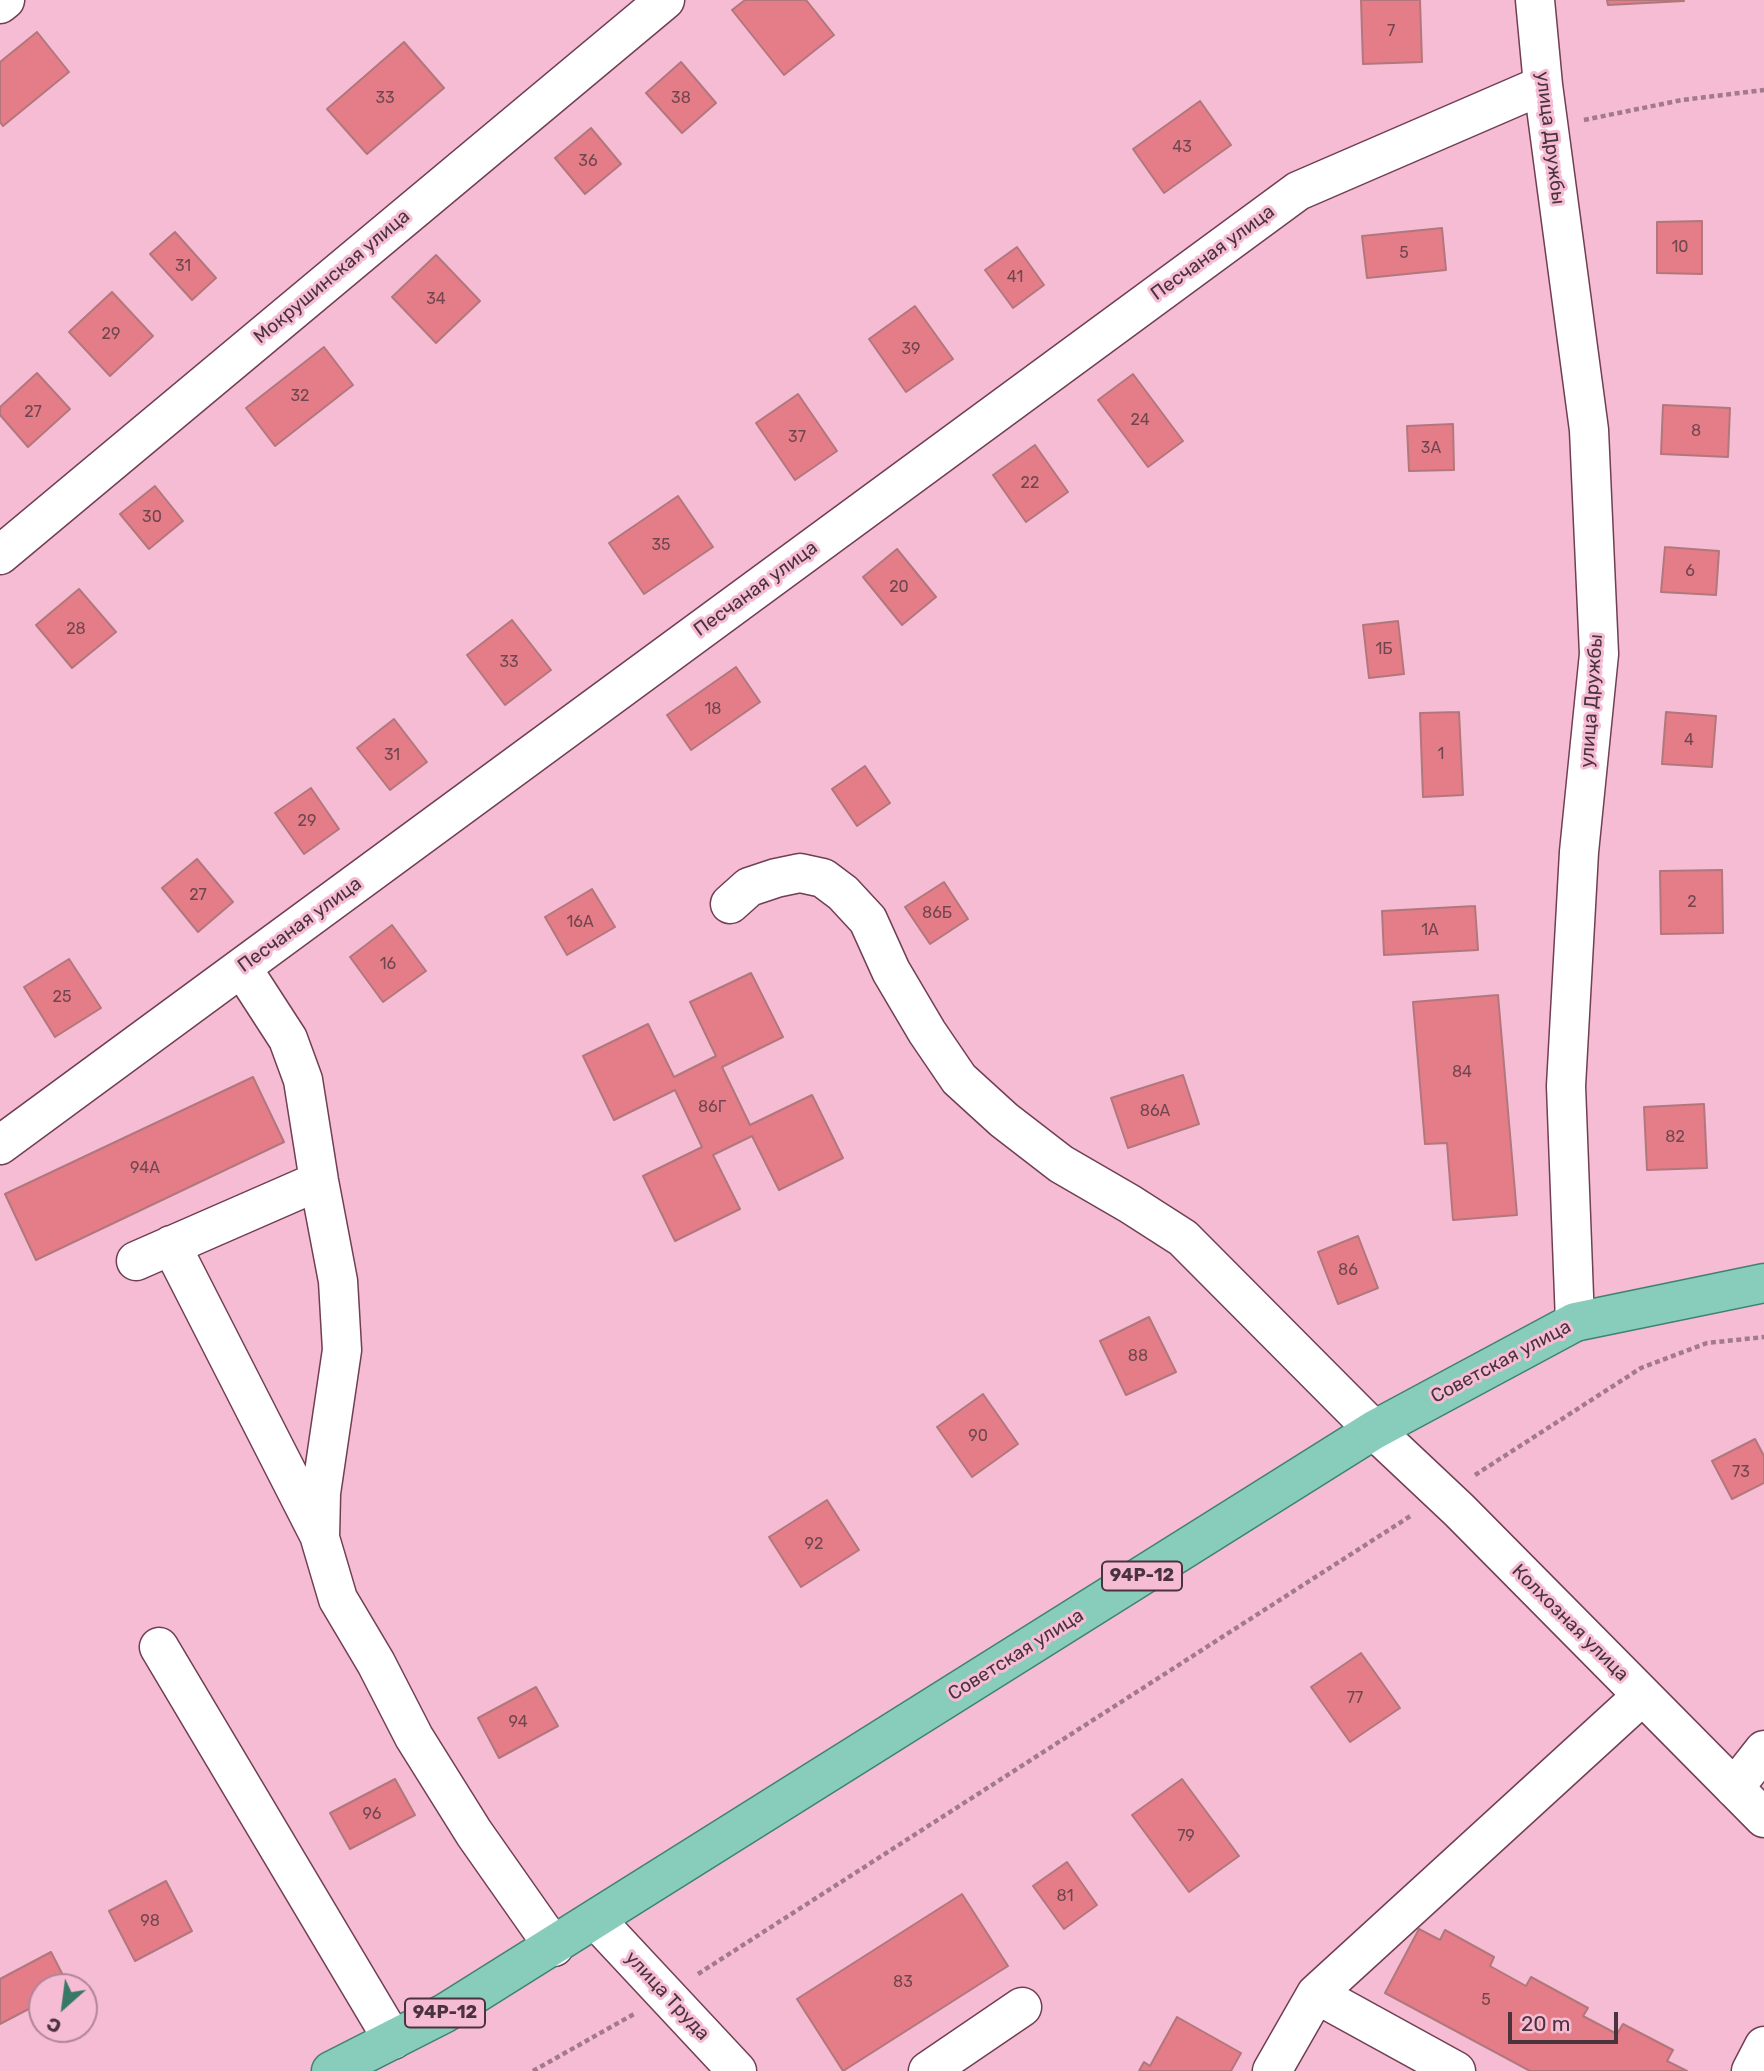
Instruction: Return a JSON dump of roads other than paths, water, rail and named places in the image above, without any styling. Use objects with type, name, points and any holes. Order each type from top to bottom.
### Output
[{"type":"main road","name":"Советская улица","points":[[331,2071],[446,2013],[554,1947],[1374,1430],[1575,1322],[1764,1283]]},
{"type":"street","points":[[0,5],[5,0]]},
{"type":"street","name":"Мокрушинская улица","points":[[0,555],[665,0]]},
{"type":"street","name":"улица Дружбы","points":[[1535,0],[1543,85],[1589,430],[1599,654],[1579,852],[1566,1086],[1575,1322]]},
{"type":"street","name":"Песчаная улица","points":[[0,1146],[1298,191],[1543,85]]},
{"type":"street","name":"Колхозная улица","points":[[730,904],[749,887],[800,873],[823,878],[843,893],[868,920],[891,971],[959,1079],[1060,1164],[1183,1238],[1764,1818]]},
{"type":"street","points":[[242,968],[288,1040],[303,1080],[318,1181],[338,1281],[342,1350],[321,1493],[320,1538]]},
{"type":"street","points":[[136,1261],[318,1181]]},
{"type":"street","points":[[171,1245],[320,1538],[338,1599],[376,1663],[414,1737],[474,1833],[554,1947]]},
{"type":"street","points":[[159,1647],[393,2040]]},
{"type":"street","points":[[1272,2071],[1316,1994],[1642,1696]]},
{"type":"street","points":[[1734,1788],[1764,1750]]},
{"type":"street","name":"улица Труда","points":[[596,1920],[737,2071]]},
{"type":"street","points":[[1316,1994],[1457,2071]]},
{"type":"street","points":[[928,2071],[1022,2007]]},
{"type":"street","points":[[1751,2071],[1764,2046]]}]
